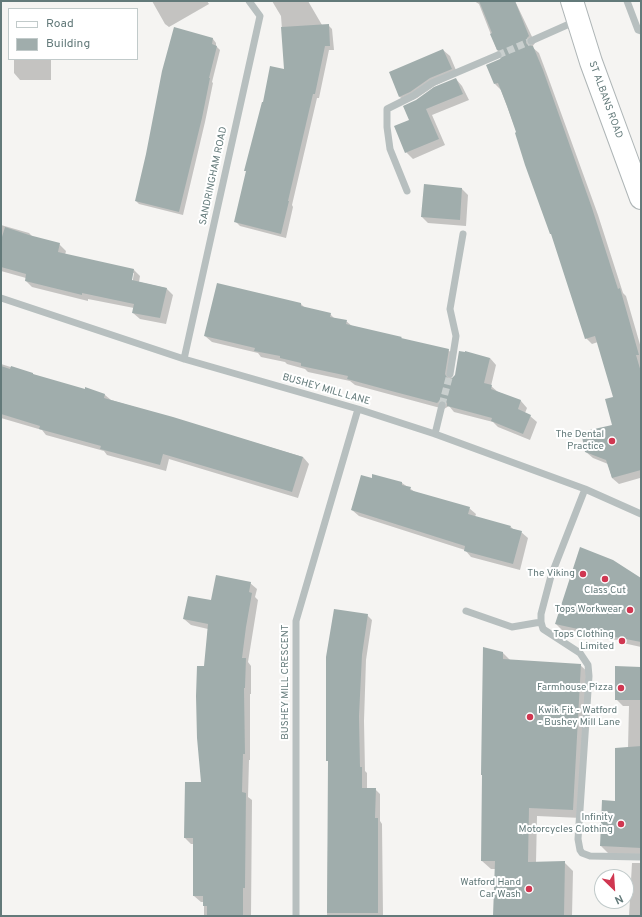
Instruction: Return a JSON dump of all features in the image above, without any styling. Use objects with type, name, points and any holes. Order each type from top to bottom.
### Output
[{"type":"main road","name":"ST ALBANS ROAD","points":[[575,11],[591,62],[641,198]]},
{"type":"street","name":"SANDRINGHAM ROAD","points":[[184,359],[260,16],[249,1]]},
{"type":"street","points":[[627,1],[638,30],[641,31]]},
{"type":"street","points":[[531,41],[575,11]]},
{"type":"street","points":[[407,191],[390,149],[387,128],[387,109],[413,96],[432,83],[498,55]]},
{"type":"street","points":[[450,374],[456,336],[450,309],[463,234]]},
{"type":"street","name":"BUSHEY MILL LANE","points":[[1,298],[184,359],[358,409],[435,434],[585,489],[641,514]]},
{"type":"street","points":[[435,434],[442,405]]},
{"type":"street","name":"BUSHEY MILL CRESCENT","points":[[296,916],[296,620],[358,409]]},
{"type":"street","points":[[585,489],[551,576],[541,614],[541,622],[543,629],[580,654],[588,665],[589,676],[578,839],[580,850],[582,853],[590,856],[641,857]]},
{"type":"street","points":[[466,611],[512,627],[541,622]]},
{"type":"building","points":[[479,1],[515,1],[529,36],[526,43],[533,46],[543,70],[592,208],[618,289],[620,288],[639,355],[636,355],[641,372],[641,470],[612,478],[606,460],[585,452],[581,432],[612,425],[605,399],[613,397],[595,336],[585,339],[551,234],[525,165],[507,106],[498,83],[494,84],[486,65],[500,59],[503,55],[501,51],[497,50]]},
{"type":"building","points":[[329,24],[330,46],[325,46],[315,94],[313,94],[281,234],[234,222],[246,171],[244,171],[263,102],[270,66],[284,69],[281,27]]},
{"type":"building","points":[[174,27],[213,38],[212,44],[217,46],[209,78],[202,118],[179,212],[135,201],[146,154],[162,71]]},
{"type":"building","points":[[443,49],[452,69],[430,78],[410,92],[399,97],[389,72]]},
{"type":"building","points":[[456,78],[463,94],[426,109],[439,139],[405,153],[394,126],[409,120],[403,106],[416,100],[434,87]]},
{"type":"building","points":[[424,184],[462,188],[460,220],[421,217]]},
{"type":"building","points":[[5,227],[60,243],[58,252],[134,269],[132,280],[167,288],[160,318],[132,313],[134,304],[82,293],[82,295],[25,281],[26,274],[1,267],[1,240]]},
{"type":"building","points":[[217,283],[301,303],[301,306],[331,313],[330,317],[347,320],[346,324],[449,349],[445,374],[449,379],[455,375],[459,351],[465,351],[490,358],[484,383],[492,385],[491,389],[521,400],[518,409],[531,415],[523,434],[491,421],[492,418],[447,406],[447,403],[444,400],[440,400],[437,403],[395,392],[347,379],[348,376],[301,366],[301,363],[280,358],[280,356],[254,351],[255,348],[204,336]]},
{"type":"building","points":[[1,366],[10,369],[11,366],[85,389],[85,387],[105,394],[104,398],[173,417],[303,457],[292,492],[163,454],[160,465],[100,449],[101,446],[39,429],[40,426],[1,414]]},
{"type":"building","points":[[372,474],[402,482],[402,485],[411,487],[410,490],[470,507],[468,514],[511,526],[510,528],[522,531],[513,564],[464,551],[465,546],[351,510],[361,475],[372,478]]},
{"type":"building","points":[[580,547],[613,560],[641,578],[641,642],[615,637],[615,633],[596,633],[555,624]]},
{"type":"building","points":[[216,575],[251,582],[249,592],[252,593],[242,658],[246,658],[244,688],[245,754],[243,754],[242,792],[246,793],[245,888],[243,888],[243,916],[207,916],[207,906],[203,906],[203,896],[193,896],[193,838],[184,838],[185,782],[201,782],[197,738],[197,666],[204,666],[208,624],[183,619],[188,596],[211,600]]},
{"type":"building","points":[[334,609],[368,614],[362,655],[359,716],[360,767],[362,767],[362,788],[376,788],[375,818],[378,818],[378,913],[327,913],[328,761],[326,761],[326,657]]},
{"type":"building","name":"Kwik Fit - Watford - Bushey Mill Lane","points":[[483,647],[503,652],[503,659],[581,664],[573,810],[529,808],[528,862],[565,861],[564,916],[493,916],[495,861],[481,861]]},
{"type":"building","name":"Farmhouse Pizza","points":[[615,666],[641,667],[641,700],[615,700]]},
{"type":"building","points":[[641,746],[641,848],[600,846],[602,800],[615,801],[615,748]]},
{"type":"tunnel","points":[[498,55],[531,41]]},
{"type":"tunnel","points":[[442,405],[450,374]]},
{"type":"place","name":"The Dental Practice","points":[[612,441]]},
{"type":"place","name":"The Viking","points":[[583,574]]},
{"type":"place","name":"Class Cut","points":[[605,579]]},
{"type":"place","name":"Tops Workwear","points":[[630,610]]},
{"type":"place","name":"Tops Clothing Limited","points":[[622,641]]},
{"type":"place","name":"Farmhouse Pizza","points":[[621,688]]},
{"type":"place","name":"Kwik Fit - Watford - Bushey Mill Lane","points":[[530,717]]},
{"type":"place","name":"Infinity Motorcycles Clothing","points":[[621,824]]},
{"type":"place","name":"Watford Hand Car Wash","points":[[529,889]]}]
